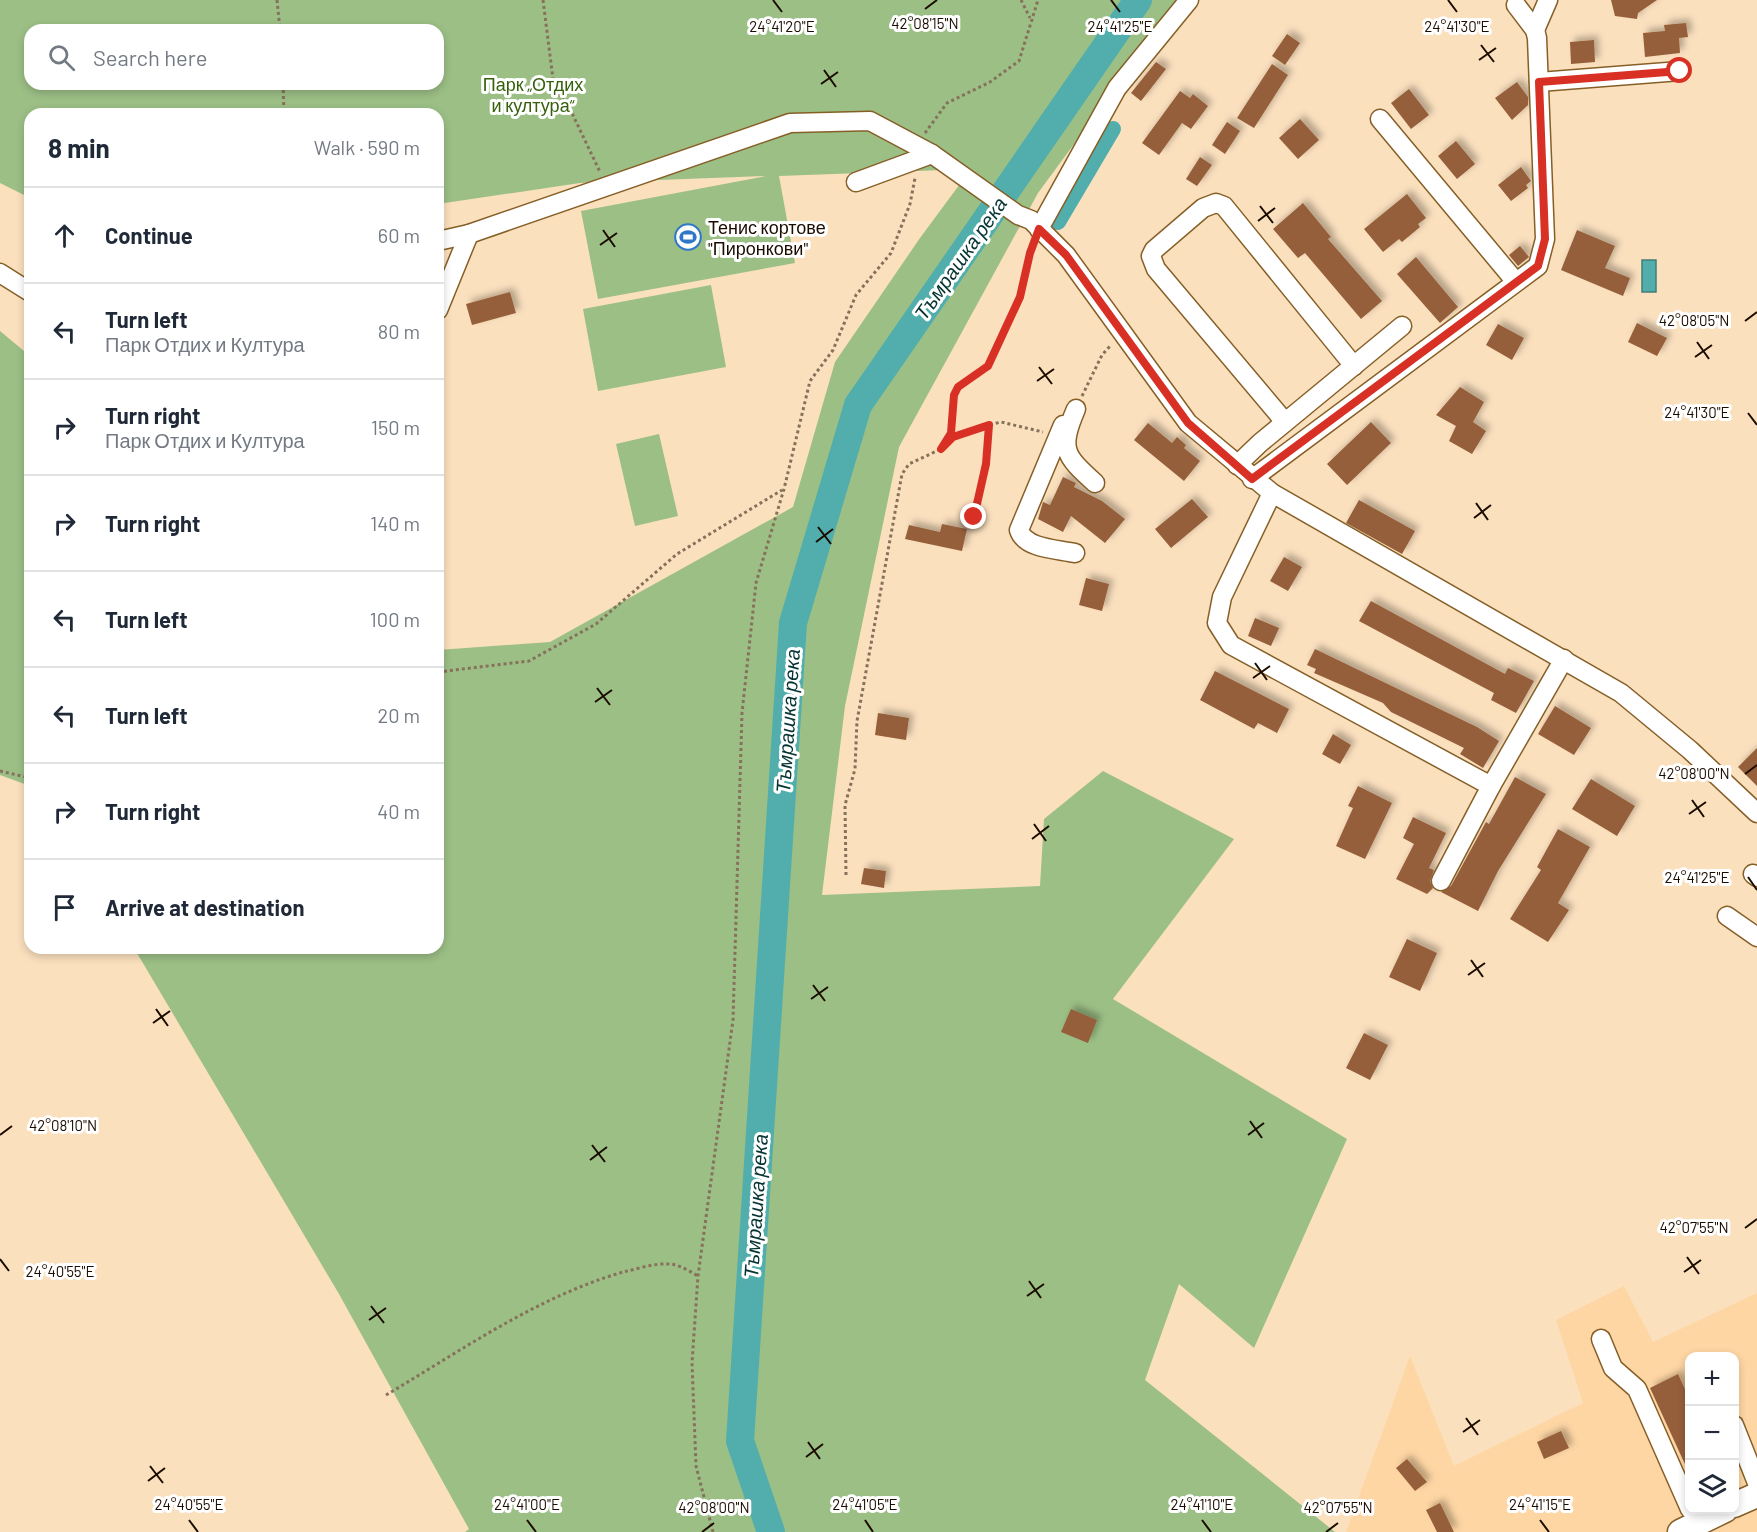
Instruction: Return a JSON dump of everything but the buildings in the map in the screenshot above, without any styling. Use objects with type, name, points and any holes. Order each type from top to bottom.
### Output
[{"type":"main road","points":[[1739,1503],[1757,1495]]},
{"type":"main road","points":[[1689,1518],[1705,1514]]},
{"type":"street","points":[[1039,229],[1117,88],[1189,0]]},
{"type":"street","points":[[1252,479],[1538,266],[1545,239],[1535,30],[1547,0]]},
{"type":"street","points":[[1516,5],[1535,30]]},
{"type":"street","points":[[1539,82],[1680,71]]},
{"type":"street","points":[[1380,118],[1516,282]]},
{"type":"street","points":[[444,240],[469,234],[605,185],[790,123],[870,121],[1031,220],[1066,255],[1188,423],[1252,479],[1272,494],[1621,693],[1690,750],[1757,813]]},
{"type":"street","points":[[856,182],[922,153]]},
{"type":"street","points":[[1285,422],[1151,256],[1154,250],[1203,208],[1216,203],[1224,206],[1354,366]]},
{"type":"street","points":[[444,295],[469,234]]},
{"type":"street","points":[[0,273],[24,288]]},
{"type":"street","points":[[1237,465],[1285,422],[1402,326]]},
{"type":"street","points":[[1076,409],[1068,427],[1066,450],[1071,460],[1095,483]]},
{"type":"street","points":[[1063,425],[1019,530],[1022,538],[1028,543],[1075,553]]},
{"type":"street","points":[[1272,494],[1222,597],[1217,623],[1231,645],[1491,786]]},
{"type":"street","points":[[1440,881],[1491,786],[1564,659]]},
{"type":"street","points":[[1727,916],[1757,937]]},
{"type":"street","points":[[1601,1339],[1614,1368],[1637,1389],[1689,1518]]},
{"type":"street","points":[[1739,1438],[1757,1483]]},
{"type":"path","points":[[277,0],[279,24]]},
{"type":"path","points":[[543,0],[555,87],[571,111],[605,185]]},
{"type":"path","points":[[1021,0],[1030,18]]},
{"type":"path","points":[[712,1532],[696,1466],[692,1363],[698,1276],[733,1020],[742,713],[755,595],[810,381],[833,350],[856,296],[891,253],[910,204],[922,153],[947,103],[990,82],[1019,61],[1030,18],[1038,0]]},
{"type":"path","points":[[284,90],[284,108]]},
{"type":"path","points":[[941,449],[951,433],[954,395],[958,387],[988,366],[1020,297],[1030,253],[1039,229]]},
{"type":"path","points":[[1076,409],[1102,354],[1114,342],[1130,341]]},
{"type":"path","points":[[846,875],[845,805],[855,769],[857,721],[902,474],[909,464],[941,449],[953,437],[989,425],[1001,422],[1041,432],[1058,430],[1063,425]]},
{"type":"path","points":[[974,517],[986,464],[989,425]]},
{"type":"path","points":[[444,671],[529,661],[596,624],[677,554],[784,489]]},
{"type":"path","points":[[0,771],[24,777]]},
{"type":"path","points":[[386,1395],[532,1310],[594,1281],[646,1267],[669,1264],[684,1268],[698,1276]]},
{"type":"shaded area","points":[[1624,1286],[1653,1342],[1757,1293],[1757,1532],[1346,1532],[1410,1356],[1454,1466],[1583,1403],[1556,1320]]},
{"type":"green space","name":"Парк „Отдих и култура“","points":[[0,0],[1180,0],[1038,193],[899,447],[845,706],[822,895],[1040,886],[1044,819],[1103,771],[1234,839],[1113,999],[1347,1139],[1254,1348],[1179,1284],[1145,1380],[1335,1532],[465,1532],[469,1529],[339,1294],[138,954],[444,954],[444,650],[550,642],[793,507],[835,362],[920,238],[971,169],[779,176],[795,263],[598,299],[581,211],[766,176],[580,183],[444,203],[444,108],[24,108],[24,195],[0,183]]},
{"type":"green space","points":[[711,285],[726,367],[598,391],[583,309]]},
{"type":"green space","points":[[0,331],[24,351],[24,784],[0,775]]},
{"type":"green space","points":[[659,434],[678,516],[635,526],[616,444]]},
{"type":"water","points":[[1642,260],[1656,260],[1656,292],[1642,292]]},
{"type":"waterway","name":"Тъмрашка река","points":[[771,1532],[740,1441],[793,623],[858,405],[1138,0]]},
{"type":"waterway","points":[[1058,222],[1113,129]]},
{"type":"place","name":"Тенис кортове \"Пиронкови\"","points":[[688,237]]},
{"type":"route","points":[[974,517],[986,464],[989,425],[953,437],[941,449],[951,433],[954,419],[954,395],[958,387],[988,366],[1020,297],[1030,253],[1039,229],[1066,255],[1188,423],[1252,479],[1538,266],[1545,239],[1539,82],[1680,71]]}]
